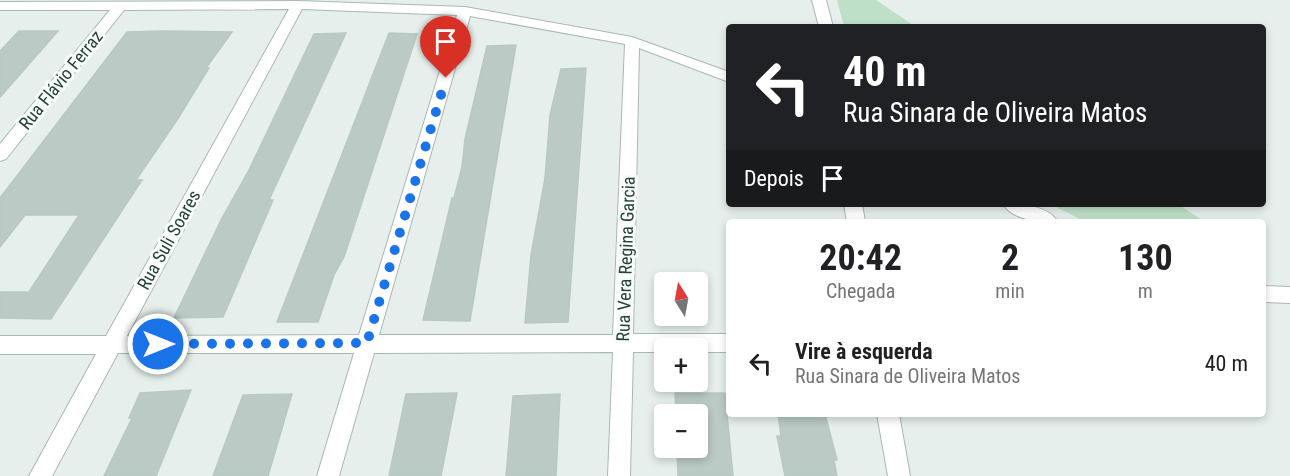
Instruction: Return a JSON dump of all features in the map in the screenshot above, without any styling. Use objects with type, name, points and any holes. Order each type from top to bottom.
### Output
[{"type":"street","points":[[819,0],[825,24]]},
{"type":"street","name":"Rua Flávio Ferraz","points":[[0,155],[122,5]]},
{"type":"street","points":[[0,6],[298,5],[465,11],[571,28],[632,41],[726,76]]},
{"type":"street","name":"Rua Suli Soares","points":[[40,476],[298,5]]},
{"type":"street","points":[[328,476],[465,11]]},
{"type":"street","name":"Rua Vera Regina Garcia","points":[[619,476],[632,41]]},
{"type":"street","points":[[1018,207],[1042,219]]},
{"type":"street","points":[[1266,294],[1290,295]]},
{"type":"street","points":[[0,345],[726,343]]},
{"type":"street","points":[[889,417],[899,476]]},
{"type":"green space","points":[[837,0],[876,0],[912,24],[843,24]]},
{"type":"green space","points":[[1056,207],[1182,207],[1200,219],[1080,219]]},
{"type":"building","points":[[19,31],[58,31],[0,97],[0,51]]},
{"type":"building","points":[[127,32],[232,32],[206,68],[209,68],[136,180],[142,180],[51,319],[0,318],[0,292],[29,292],[79,215],[25,215],[0,247],[0,198]]},
{"type":"building","points":[[346,33],[269,200],[273,200],[223,317],[174,318],[222,218],[249,170],[314,34]]},
{"type":"building","points":[[389,33],[417,34],[344,257],[334,275],[318,322],[277,322]]},
{"type":"building","points":[[516,45],[470,321],[423,320],[452,198],[454,198],[462,167],[465,139],[487,46]]},
{"type":"building","points":[[586,68],[568,322],[525,323],[531,255],[545,178],[550,115],[561,69]]},
{"type":"building","points":[[191,390],[156,476],[104,476],[132,418],[129,418],[140,393]]},
{"type":"building","points":[[457,393],[441,476],[389,476],[406,394]]},
{"type":"building","points":[[675,393],[725,393],[733,476],[678,476],[677,458],[708,458],[708,404],[676,404]]},
{"type":"building","points":[[292,394],[268,476],[213,476],[243,395]]},
{"type":"building","points":[[560,394],[556,476],[506,476],[513,396]]},
{"type":"building","points":[[778,417],[826,417],[837,460],[834,460],[837,476],[785,476],[777,436],[781,436]]},
{"type":"route","points":[[158,344],[367,343],[446,78]]}]
